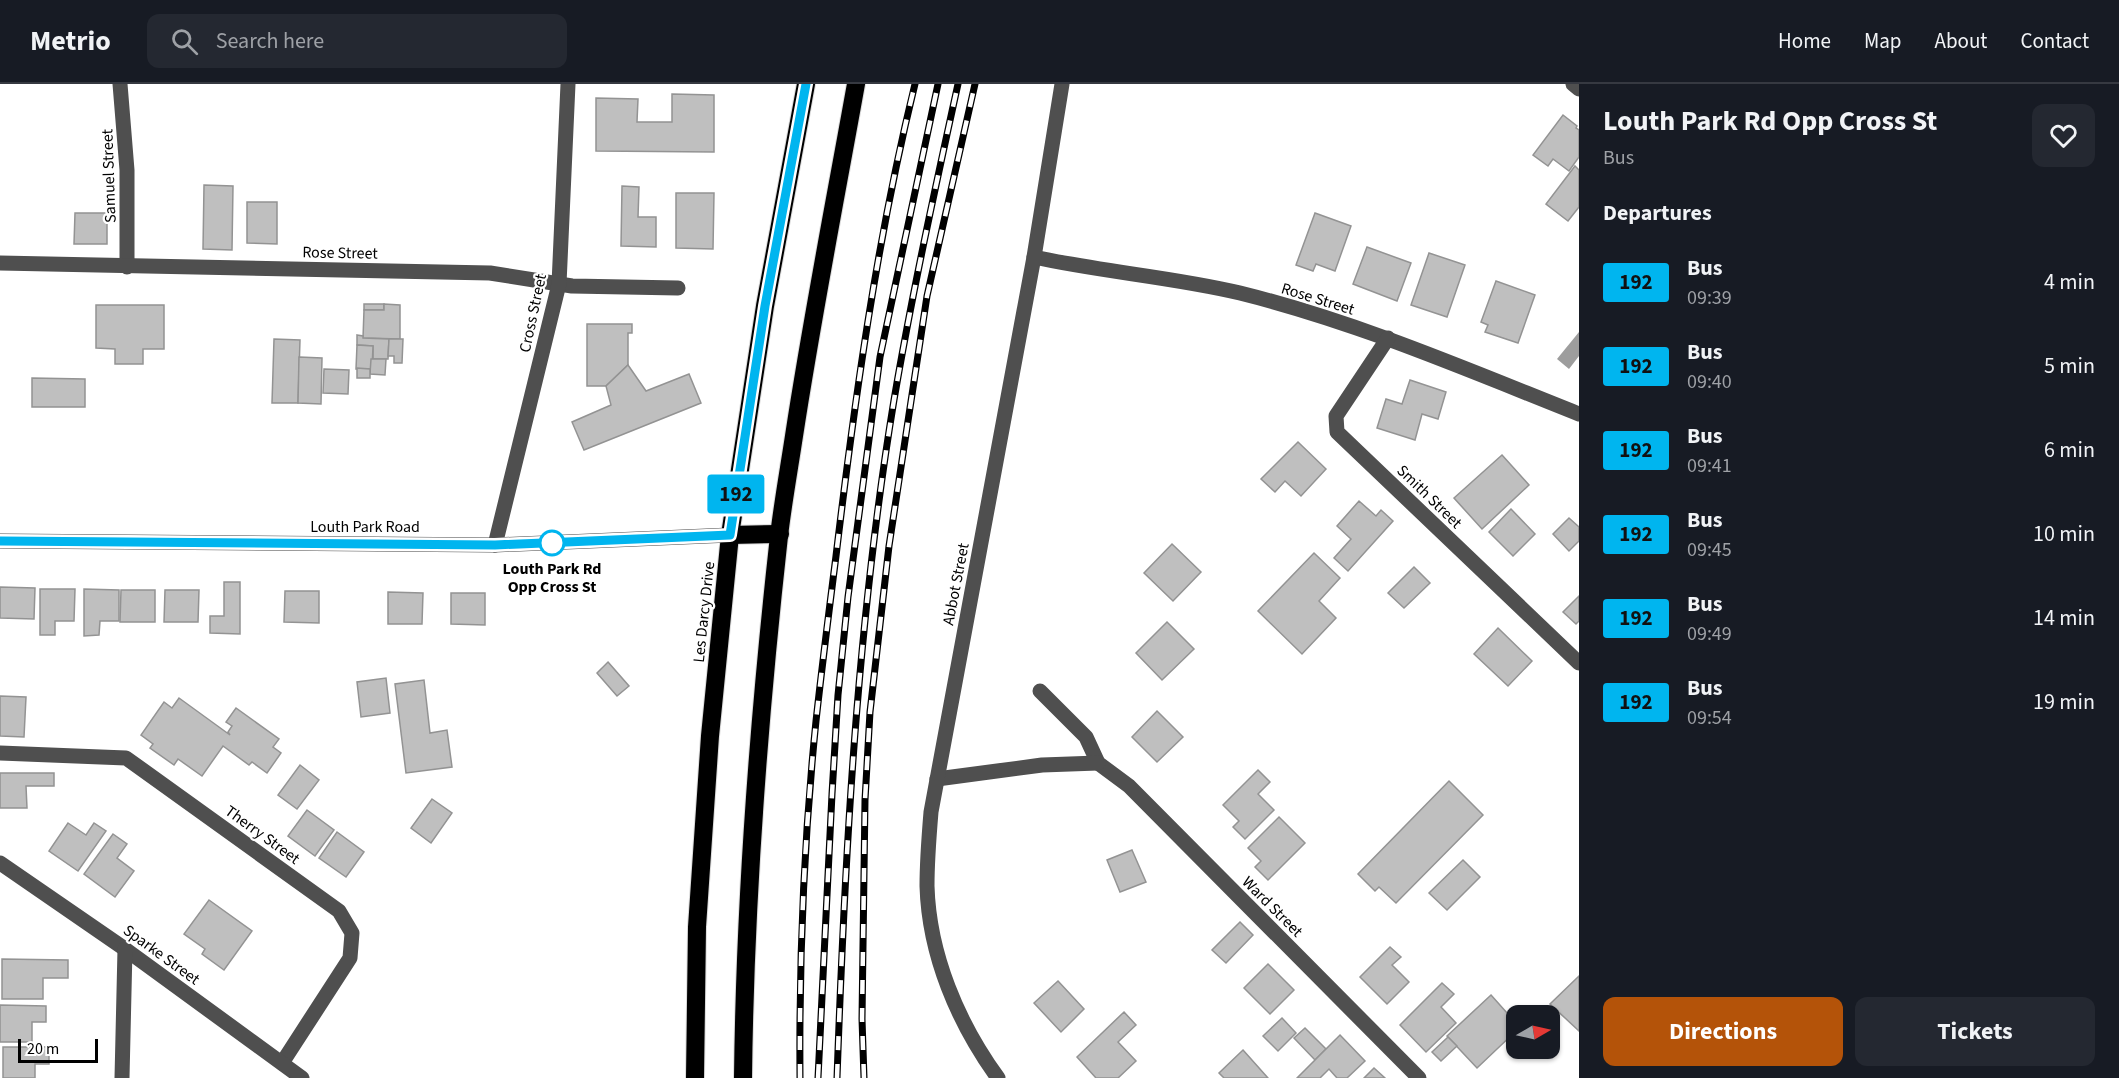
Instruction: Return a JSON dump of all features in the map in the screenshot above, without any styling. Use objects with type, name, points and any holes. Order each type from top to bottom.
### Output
[{"type":"highway","name":"Les Darcy Drive","points":[[695,1078],[697,927],[708,760],[730,535],[765,306],[806,84]]},
{"type":"highway","points":[[743,1078],[744,996],[753,834],[762,708],[780,534],[804,376],[856,84]]},
{"type":"highway","points":[[730,535],[780,534]]},
{"type":"street","name":"Samuel Street","points":[[120,84],[127,170],[129,223],[127,267]]},
{"type":"street","name":"Cross Street","points":[[495,545],[559,284],[568,84]]},
{"type":"street","name":"Abbot Street","points":[[998,1078],[975,1045],[956,1007],[941,968],[931,926],[927,888],[927,850],[931,812],[1034,257],[1062,84]]},
{"type":"street","points":[[1573,84],[1579,89]]},
{"type":"street","name":"Rose Street","points":[[1034,257],[1239,293],[1388,338],[1579,414]]},
{"type":"street","name":"Rose Street","points":[[0,263],[490,273],[559,284],[678,288]]},
{"type":"street","name":"Smith Street","points":[[1388,338],[1336,416],[1337,432],[1579,663]]},
{"type":"street","name":"Louth Park Road","points":[[0,541],[495,545],[730,535]]},
{"type":"street","name":"Ward Street","points":[[1040,691],[1086,737],[1098,763],[1129,786],[1419,1078]]},
{"type":"street","name":"Therry Street","points":[[0,753],[126,758],[339,911],[352,933],[350,958],[282,1063]]},
{"type":"street","points":[[937,779],[1042,765],[1098,763]]},
{"type":"street","name":"Sparke Street","points":[[0,863],[125,949],[302,1078]]},
{"type":"street","points":[[122,1078],[125,949]]},
{"type":"shaded area","points":[[1579,332],[1579,356],[1569,369],[1557,359]]},
{"type":"building","points":[[672,94],[714,95],[714,152],[596,151],[596,98],[638,99],[637,122],[672,122]]},
{"type":"building","points":[[1563,115],[1579,130],[1579,157],[1569,171],[1553,159],[1548,166],[1533,155]]},
{"type":"building","points":[[1575,166],[1579,170],[1579,207],[1568,221],[1546,204]]},
{"type":"building","points":[[204,185],[233,186],[232,250],[203,249]]},
{"type":"building","points":[[622,186],[639,187],[638,217],[656,217],[656,247],[621,246]]},
{"type":"building","points":[[676,193],[714,193],[713,249],[676,248]]},
{"type":"building","points":[[247,202],[277,202],[277,244],[247,243]]},
{"type":"building","points":[[75,213],[107,213],[107,244],[74,244]]},
{"type":"building","points":[[1315,213],[1351,226],[1335,271],[1316,264],[1313,271],[1296,265]]},
{"type":"building","points":[[1367,247],[1411,263],[1397,301],[1353,284]]},
{"type":"building","points":[[1429,253],[1465,265],[1447,317],[1411,305]]},
{"type":"building","points":[[1496,281],[1535,295],[1518,343],[1485,332],[1488,325],[1481,322]]},
{"type":"building","points":[[364,304],[384,304],[384,310],[364,310]]},
{"type":"building","points":[[384,304],[400,305],[400,339],[363,338],[364,310],[384,310]]},
{"type":"building","points":[[96,305],[164,305],[164,349],[143,349],[143,364],[115,364],[115,349],[96,348]]},
{"type":"building","points":[[587,324],[632,324],[632,333],[628,333],[628,365],[606,386],[587,386]]},
{"type":"building","points":[[357,335],[363,338],[389,339],[388,359],[373,359],[373,346],[357,345]]},
{"type":"building","points":[[274,339],[300,340],[298,403],[272,403]]},
{"type":"building","points":[[389,339],[403,339],[402,363],[394,363],[394,356],[388,356]]},
{"type":"building","points":[[357,345],[373,346],[372,369],[356,369]]},
{"type":"building","points":[[299,357],[322,358],[321,404],[298,403]]},
{"type":"building","points":[[371,359],[386,359],[385,375],[370,374]]},
{"type":"building","points":[[628,365],[646,391],[689,374],[701,403],[584,450],[572,422],[611,405],[606,386]]},
{"type":"building","points":[[357,368],[370,369],[370,378],[357,378]]},
{"type":"building","points":[[324,369],[349,370],[348,394],[323,393]]},
{"type":"building","points":[[32,378],[85,379],[85,407],[32,407]]},
{"type":"building","points":[[1410,380],[1446,392],[1438,419],[1422,414],[1415,440],[1377,428],[1386,399],[1402,404]]},
{"type":"building","points":[[1298,442],[1326,469],[1301,496],[1285,481],[1275,492],[1261,479]]},
{"type":"building","points":[[1502,455],[1529,485],[1482,529],[1454,498]]},
{"type":"building","points":[[1359,501],[1376,516],[1381,510],[1393,521],[1348,571],[1334,558],[1351,539],[1337,526]]},
{"type":"building","points":[[1511,509],[1535,534],[1513,556],[1489,532]]},
{"type":"building","points":[[1569,518],[1579,527],[1579,541],[1569,551],[1553,534]]},
{"type":"building","points":[[1172,544],[1201,572],[1173,601],[1144,573]]},
{"type":"building","points":[[1314,553],[1340,578],[1319,601],[1336,618],[1302,654],[1258,611]]},
{"type":"building","points":[[1414,567],[1430,583],[1404,608],[1388,593]]},
{"type":"building","points":[[224,582],[240,582],[240,634],[210,633],[210,616],[224,616]]},
{"type":"building","points":[[0,587],[35,588],[34,619],[0,618]]},
{"type":"building","points":[[40,589],[75,589],[74,621],[55,621],[55,635],[40,635]]},
{"type":"building","points":[[84,589],[119,590],[119,621],[100,621],[99,635],[84,636]]},
{"type":"building","points":[[121,590],[155,590],[155,622],[120,622]]},
{"type":"building","points":[[165,590],[199,590],[198,622],[164,622]]},
{"type":"building","points":[[285,591],[319,591],[319,623],[284,622]]},
{"type":"building","points":[[388,592],[423,593],[422,624],[388,624]]},
{"type":"building","points":[[451,593],[485,593],[485,625],[451,624]]},
{"type":"building","points":[[1579,596],[1579,621],[1576,624],[1563,612]]},
{"type":"building","points":[[1167,622],[1194,649],[1162,680],[1136,653]]},
{"type":"building","points":[[1498,628],[1532,661],[1508,686],[1474,654]]},
{"type":"building","points":[[608,662],[629,686],[617,696],[597,673]]},
{"type":"building","points":[[386,678],[390,713],[361,717],[357,682]]},
{"type":"building","points":[[424,680],[430,733],[447,730],[452,767],[406,773],[395,684]]},
{"type":"building","points":[[0,696],[26,697],[24,737],[0,736]]},
{"type":"building","points":[[179,698],[230,735],[228,732],[232,726],[226,722],[236,708],[279,739],[273,747],[281,753],[267,773],[252,762],[249,765],[223,746],[202,776],[178,759],[174,765],[150,748],[153,744],[141,735],[164,702],[172,708]]},
{"type":"building","points":[[1157,711],[1183,737],[1157,762],[1132,737]]},
{"type":"building","points":[[300,765],[319,780],[297,809],[278,795]]},
{"type":"building","points":[[1258,770],[1270,782],[1258,794],[1274,810],[1245,839],[1233,827],[1239,821],[1223,805]]},
{"type":"building","points":[[0,773],[54,773],[54,786],[26,786],[27,808],[0,808]]},
{"type":"building","points":[[1449,781],[1483,815],[1396,903],[1379,887],[1375,891],[1358,874]]},
{"type":"building","points":[[432,799],[452,813],[431,843],[411,828]]},
{"type":"building","points":[[307,810],[334,830],[315,856],[288,836]]},
{"type":"building","points":[[1279,817],[1305,843],[1268,880],[1255,867],[1261,861],[1248,848]]},
{"type":"building","points":[[68,823],[86,835],[94,823],[106,831],[78,871],[49,851]]},
{"type":"building","points":[[337,832],[364,852],[346,877],[319,858]]},
{"type":"building","points":[[113,834],[127,844],[117,858],[134,871],[115,897],[84,874]]},
{"type":"building","points":[[1132,850],[1146,882],[1120,892],[1107,860]]},
{"type":"building","points":[[1463,860],[1480,877],[1447,910],[1429,893]]},
{"type":"building","points":[[209,900],[252,931],[224,970],[202,954],[205,949],[184,934]]},
{"type":"building","points":[[1240,922],[1253,935],[1226,963],[1212,950]]},
{"type":"building","points":[[1390,947],[1401,957],[1392,965],[1409,982],[1387,1004],[1360,977]]},
{"type":"building","points":[[2,959],[68,960],[68,978],[43,978],[43,999],[2,999]]},
{"type":"building","points":[[1268,964],[1294,990],[1270,1014],[1244,988]]},
{"type":"building","points":[[1579,976],[1579,1031],[1560,1013],[1560,1005],[1550,1004]]},
{"type":"building","points":[[1058,981],[1084,1009],[1061,1032],[1034,1003]]},
{"type":"building","points":[[1442,983],[1454,994],[1441,1007],[1456,1023],[1426,1052],[1400,1025]]},
{"type":"building","points":[[1491,995],[1506,1012],[1506,1040],[1477,1068],[1447,1036]]},
{"type":"building","points":[[0,1005],[46,1006],[46,1022],[32,1022],[32,1042],[0,1042]]},
{"type":"building","points":[[1124,1012],[1136,1025],[1118,1042],[1136,1061],[1118,1078],[1096,1078],[1077,1057]]},
{"type":"building","points":[[1282,1018],[1296,1033],[1278,1051],[1263,1036]]},
{"type":"building","points":[[1305,1028],[1326,1049],[1315,1060],[1294,1038]]},
{"type":"building","points":[[1340,1035],[1365,1061],[1347,1078],[1337,1078],[1329,1069],[1320,1078],[1297,1078]]},
{"type":"building","points":[[1448,1037],[1457,1046],[1441,1061],[1432,1052]]},
{"type":"building","points":[[3,1047],[49,1047],[49,1064],[35,1064],[35,1078],[3,1078]]},
{"type":"building","points":[[1243,1050],[1268,1078],[1224,1078],[1219,1073]]},
{"type":"building","points":[[1374,1068],[1385,1078],[1364,1078]]},
{"type":"railway","points":[[800,1078],[801,944],[805,854],[821,680],[868,318],[889,201],[915,84]]},
{"type":"railway","points":[[818,1078],[838,695],[848,597],[880,357],[938,84]]},
{"type":"railway","points":[[837,1078],[844,908],[855,738],[881,484],[901,360],[958,84]]},
{"type":"railway","points":[[864,1078],[862,1019],[865,800],[870,712],[889,546],[927,296],[975,84]]},
{"type":"bus line","name":"192","points":[[0,541],[495,545],[730,535],[765,306],[806,84]]},
{"type":"place","name":"Louth Park Rd Opp Cross St","points":[[552,543]]}]
